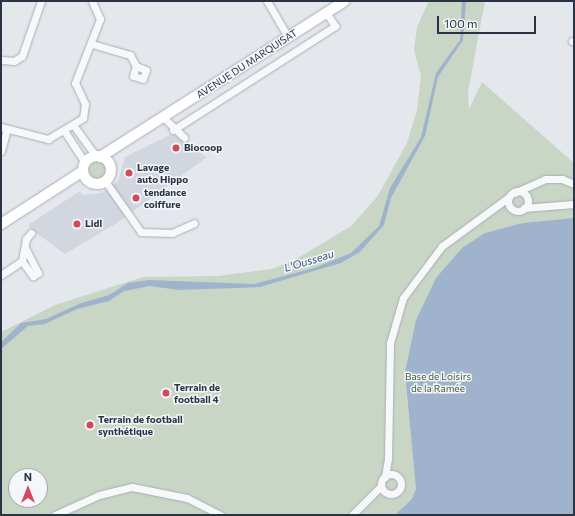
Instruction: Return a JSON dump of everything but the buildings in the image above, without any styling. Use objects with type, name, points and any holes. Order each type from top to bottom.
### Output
[{"type":"main road","name":"AVENUE DU MARQUISAT","points":[[98,157],[164,118],[345,1]]},
{"type":"main road","name":"AVENUE DU MARQUISAT","points":[[110,165],[149,127]]},
{"type":"main road","points":[[1,224],[98,157],[110,165],[105,181],[88,181],[73,184],[24,209]]},
{"type":"main road","points":[[84,167],[88,181]]},
{"type":"street","points":[[1,60],[14,61],[22,56],[40,1]]},
{"type":"street","points":[[1,151],[4,128],[44,140],[65,132],[74,126],[85,111],[76,81],[92,44],[100,17],[92,1]]},
{"type":"street","points":[[267,1],[288,37]]},
{"type":"street","points":[[173,130],[335,26],[326,12]]},
{"type":"street","points":[[92,44],[130,56],[136,66]]},
{"type":"street","points":[[164,118],[173,130],[184,137]]},
{"type":"street","points":[[74,126],[98,157]]},
{"type":"street","points":[[65,132],[84,167]]},
{"type":"street","points":[[352,515],[369,500],[381,486],[384,477],[388,459],[389,350],[403,298],[433,254],[512,195],[545,179],[562,179],[574,184]]},
{"type":"street","points":[[105,181],[141,232],[172,233],[194,223]]},
{"type":"street","points":[[512,195],[526,195],[529,203],[524,208]]},
{"type":"street","points":[[512,195],[508,205],[512,210]]},
{"type":"street","points":[[492,209],[512,210],[574,204]]},
{"type":"street","points":[[1,275],[22,261],[31,233]]},
{"type":"street","points":[[22,261],[32,276],[38,273],[25,248]]},
{"type":"street","points":[[369,500],[389,495],[400,488],[398,476],[388,459]]},
{"type":"street","points":[[384,477],[398,476]]},
{"type":"street","points":[[381,486],[389,495]]},
{"type":"street","points":[[55,515],[99,495],[136,488],[187,498],[221,515]]},
{"type":"shaded area","points":[[172,134],[207,157],[117,223],[65,254],[31,229],[28,225],[80,191],[83,195],[102,193],[118,181],[125,157]]},
{"type":"green space","name":"Base de Loisirs de la Ramée","points":[[429,1],[485,1],[468,92],[469,109],[482,82],[574,163],[574,515],[1,515],[1,332],[55,305],[143,277],[218,276],[272,269],[298,258],[351,226],[377,197],[407,143],[417,110],[421,76],[414,50],[417,27]]},
{"type":"green space","points":[[97,160],[104,163],[107,170],[104,177],[97,180],[90,177],[87,170],[90,163]]},
{"type":"water","points":[[462,1],[466,1],[463,40],[438,77],[425,136],[391,198],[384,225],[360,252],[341,263],[260,287],[179,290],[150,286],[124,291],[109,301],[77,309],[45,324],[28,326],[1,349],[1,342],[21,323],[46,319],[81,303],[109,295],[128,283],[149,280],[254,284],[314,268],[351,253],[379,226],[390,188],[421,137],[436,73],[460,40]]},
{"type":"water","points":[[574,218],[574,515],[395,515],[412,499],[416,489],[405,372],[416,320],[436,278],[462,248],[485,233],[523,223]]},
{"type":"place","name":"Biocoop","points":[[176,148]]},
{"type":"place","name":"Lavage auto Hippo","points":[[129,173]]},
{"type":"place","name":"tendance coiffure","points":[[136,198]]},
{"type":"place","name":"Lidl","points":[[77,224]]},
{"type":"place","name":"Terrain de football 4","points":[[166,393]]},
{"type":"place","name":"Terrain de football synthétique","points":[[90,425]]},
{"type":"water label","name":"L'Ousseau","points":[[309,261]]}]
